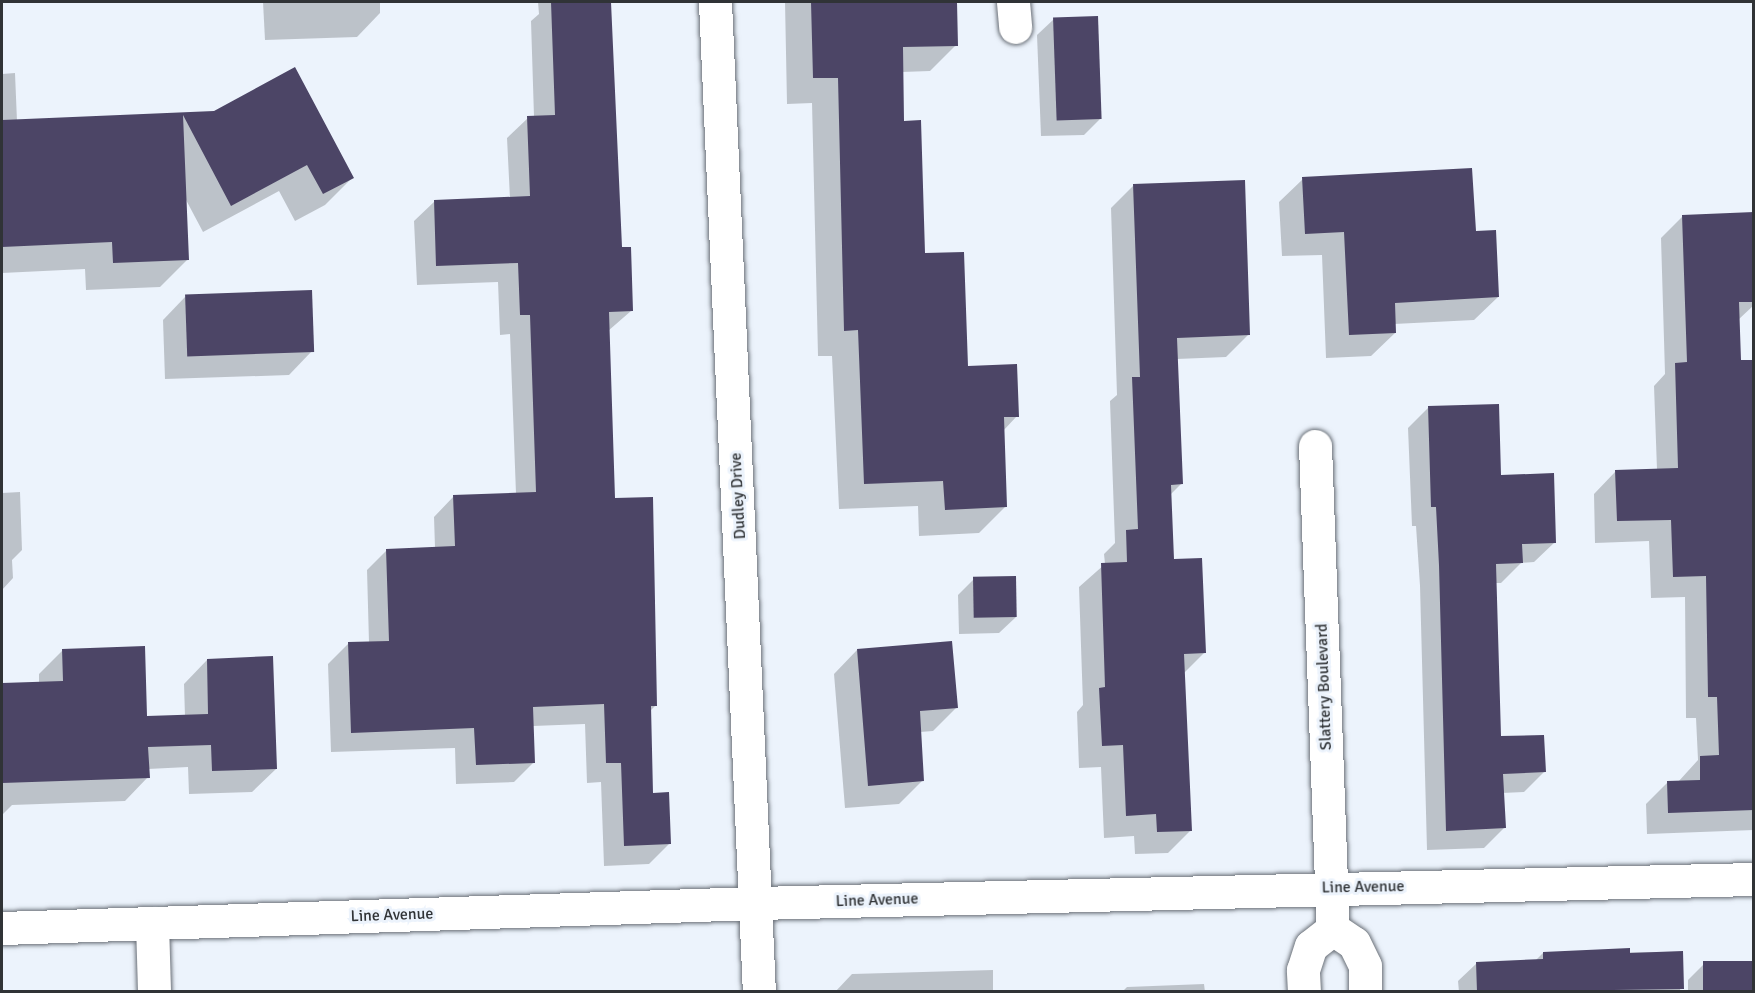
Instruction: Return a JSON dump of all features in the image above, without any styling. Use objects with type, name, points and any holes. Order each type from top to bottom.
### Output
[{"type":"main road","name":"Dudley Drive","points":[[715,2],[757,903],[759,992]]},
{"type":"main road","name":"Slattery Boulevard","points":[[1315,446],[1333,929]]},
{"type":"main road","name":"Line Avenue","points":[[2,928],[757,903],[1754,879]]},
{"type":"main road","points":[[152,923],[154,992]]},
{"type":"main road","points":[[1304,992],[1303,970],[1311,946],[1333,929],[1354,943],[1365,966],[1365,992]]},
{"type":"building","points":[[551,2],[611,2],[622,247],[631,247],[633,311],[609,312],[615,498],[653,497],[657,706],[651,706],[653,793],[669,792],[671,844],[624,846],[621,763],[606,763],[604,704],[533,707],[535,763],[476,765],[474,728],[351,733],[348,642],[389,641],[386,549],[455,546],[453,495],[536,492],[530,315],[520,315],[518,263],[436,266],[434,200],[530,196],[527,116],[555,115]]},
{"type":"building","points":[[811,2],[957,2],[958,46],[903,47],[904,121],[921,120],[925,253],[964,252],[968,366],[1017,364],[1019,417],[1004,417],[1007,507],[945,510],[943,481],[864,484],[858,330],[844,331],[838,78],[813,78]]},
{"type":"building","points":[[1098,16],[1102,119],[1057,121],[1053,18]]},
{"type":"building","points":[[295,67],[354,178],[323,194],[307,165],[231,206],[183,115],[189,260],[113,263],[112,242],[2,247],[2,120],[214,111]]},
{"type":"building","points":[[1472,168],[1476,231],[1496,230],[1499,297],[1395,303],[1396,333],[1349,335],[1344,232],[1305,234],[1302,177]]},
{"type":"building","points":[[1245,180],[1250,335],[1177,338],[1183,484],[1171,485],[1174,559],[1202,558],[1206,653],[1184,654],[1192,831],[1157,832],[1156,814],[1126,816],[1123,745],[1102,746],[1099,688],[1105,687],[1101,563],[1127,562],[1126,530],[1138,529],[1132,377],[1140,377],[1133,184]]},
{"type":"building","points":[[1754,212],[1754,302],[1739,302],[1741,360],[1754,360],[1754,810],[1668,813],[1667,781],[1700,780],[1700,756],[1719,755],[1717,697],[1708,697],[1706,576],[1673,577],[1671,520],[1617,521],[1615,470],[1678,468],[1675,363],[1687,362],[1682,215]]},
{"type":"building","points":[[312,290],[314,352],[187,356],[185,294]]},
{"type":"building","points":[[1499,404],[1501,475],[1554,473],[1556,543],[1522,544],[1523,563],[1496,564],[1501,736],[1544,735],[1546,772],[1503,774],[1506,828],[1446,831],[1439,565],[1436,507],[1431,507],[1428,406]]},
{"type":"building","points":[[1016,576],[1017,617],[974,618],[973,577]]},
{"type":"building","points":[[952,641],[958,708],[920,711],[924,781],[868,786],[857,649]]},
{"type":"building","points":[[145,646],[147,716],[208,714],[207,659],[273,656],[277,769],[212,771],[211,745],[148,747],[150,778],[2,783],[2,683],[63,681],[62,649]]},
{"type":"building","points":[[1630,948],[1630,953],[1683,951],[1684,989],[1477,992],[1476,962],[1543,959],[1543,952]]},
{"type":"building","points":[[1703,961],[1754,961],[1754,992],[1703,992]]}]
